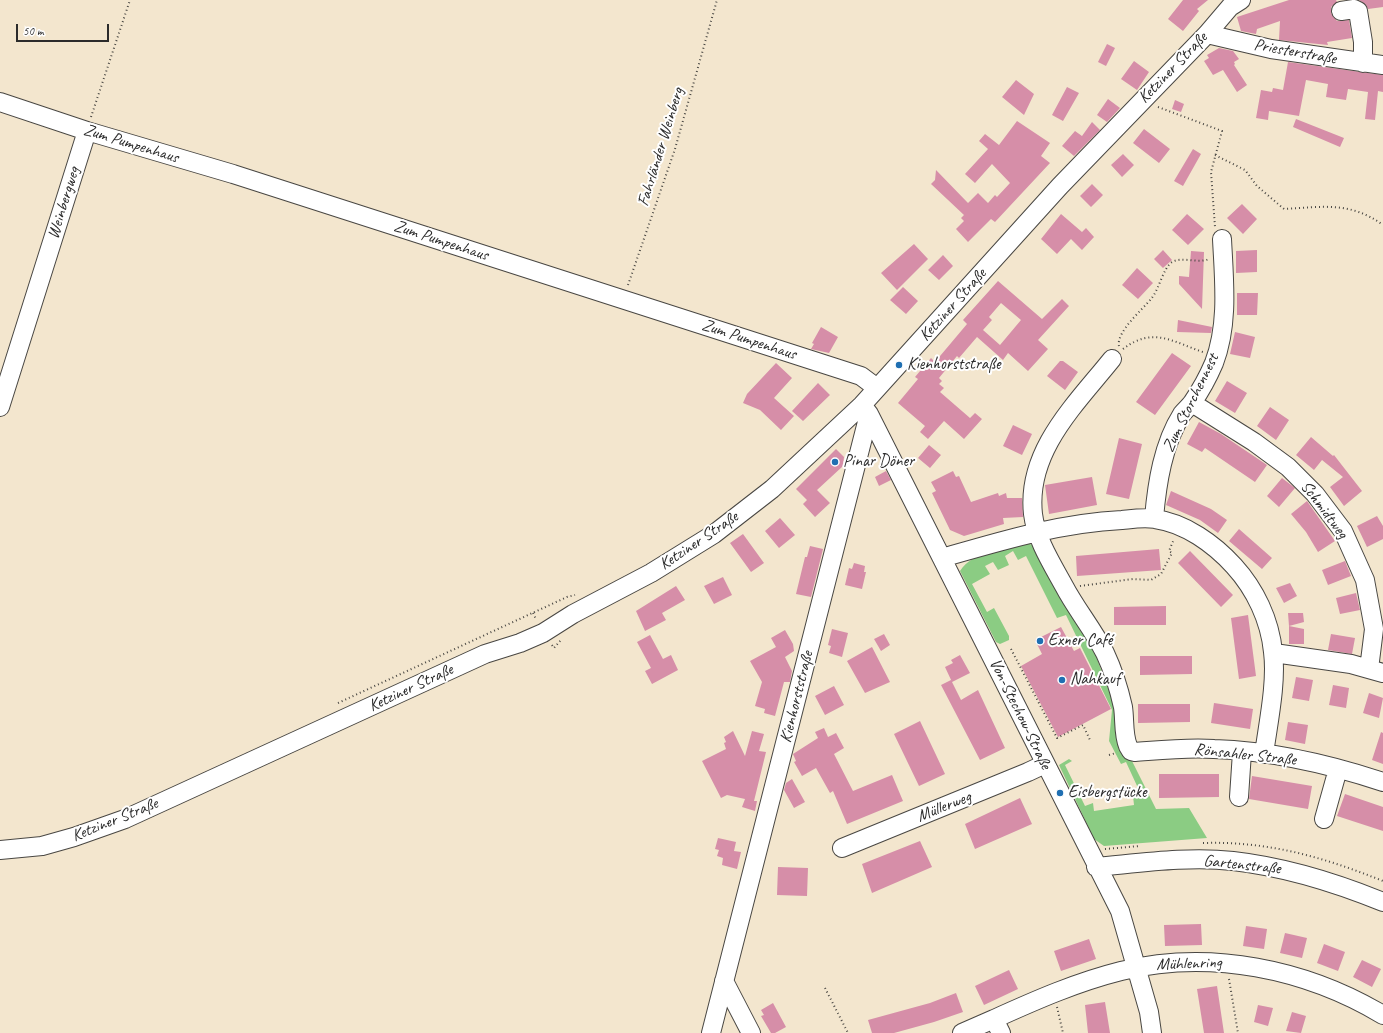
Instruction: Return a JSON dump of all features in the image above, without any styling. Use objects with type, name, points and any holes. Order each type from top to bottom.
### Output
[{"type":"street","name":"Ketziner Straße","points":[[0,850],[48,844],[74,838],[125,819],[485,654],[520,643],[543,633],[573,614],[651,573],[714,534],[772,489],[865,409],[877,388],[1060,186],[1207,34],[1230,7],[1241,0]]},
{"type":"street","points":[[1341,11],[1354,8],[1358,11],[1363,42],[1363,63]]},
{"type":"street","name":"Priesterstraße","points":[[1207,34],[1271,48],[1383,65]]},
{"type":"street","name":"Zum Pumpenhaus","points":[[0,102],[233,174],[861,376],[877,388]]},
{"type":"street","name":"Weinbergweg","points":[[0,407],[87,130]]},
{"type":"street","name":"Zum Storchennest","points":[[1154,518],[1157,490],[1169,442],[1183,414],[1204,384],[1216,356],[1222,328],[1224,302],[1222,240]]},
{"type":"street","name":"Rönsahler Straße","points":[[1112,359],[1059,427],[1041,459],[1035,477],[1033,515],[1044,548],[1065,587],[1099,640],[1112,669],[1122,707],[1126,741],[1131,751],[1213,748],[1264,754],[1323,764],[1383,782]]},
{"type":"street","name":"Schmidtweg","points":[[1192,403],[1254,442],[1288,467],[1315,494],[1343,531],[1365,580],[1374,629],[1376,671]]},
{"type":"street","name":"Von-Stechow-Straße","points":[[865,409],[942,558],[1096,867],[1120,911],[1149,1012],[1152,1033]]},
{"type":"street","name":"Kienhorststraße","points":[[712,1033],[865,409]]},
{"type":"street","points":[[942,558],[1038,531],[1096,521],[1154,518],[1180,526],[1202,538],[1226,556],[1243,576],[1257,598],[1264,616],[1274,653],[1273,676],[1264,754]]},
{"type":"street","points":[[1274,653],[1351,664],[1376,671]]},
{"type":"street","points":[[1239,797],[1242,752]]},
{"type":"street","name":"Müllerweg","points":[[842,848],[1045,764]]},
{"type":"street","points":[[1324,820],[1338,769]]},
{"type":"street","name":"Gartenstraße","points":[[1096,867],[1174,860],[1232,861],[1279,868],[1315,877],[1336,883],[1383,902]]},
{"type":"street","name":"Mühlenring","points":[[962,1033],[998,1026],[1052,993],[1078,983],[1136,968],[1180,963],[1226,962],[1268,970],[1319,984],[1345,994],[1383,1015]]},
{"type":"street","points":[[724,981],[751,1033]]},
{"type":"path","points":[[87,130],[130,0]]},
{"type":"path","name":"Fahrländer Weinberg","points":[[623,300],[675,149],[717,0]]},
{"type":"path","points":[[1142,101],[1222,131],[1211,172],[1216,232],[1222,240]]},
{"type":"path","points":[[1215,155],[1245,170],[1257,186],[1284,209],[1339,206],[1372,217],[1383,225]]},
{"type":"path","points":[[1216,356],[1158,336],[1137,340],[1121,351],[1118,342],[1123,332],[1160,287],[1168,266],[1172,262],[1179,260],[1202,262],[1223,258]]},
{"type":"path","points":[[1065,587],[1133,579],[1151,580],[1161,574],[1172,553],[1169,551],[1180,526]]},
{"type":"path","points":[[336,704],[533,613]]},
{"type":"path","points":[[1011,649],[1057,738],[1083,725],[1090,740]]},
{"type":"path","points":[[1226,962],[1238,1033]]},
{"type":"path","points":[[825,988],[848,1033]]},
{"type":"path","points":[[1052,993],[1063,1033]]},
{"type":"green space","points":[[1025,542],[1035,546],[1096,656],[1116,710],[1126,749],[1156,809],[1189,808],[1207,838],[1104,846],[1094,839],[1059,765],[1069,759],[1072,761],[1065,765],[1085,806],[1093,803],[1094,811],[1134,805],[1133,796],[1138,788],[1126,762],[1121,764],[1109,741],[1112,710],[1066,615],[1057,618],[1026,556],[1018,560],[1013,551],[1005,556],[1009,565],[998,570],[993,562],[985,566],[990,574],[972,584],[987,612],[994,608],[1009,636],[1009,640],[1000,644],[996,642],[960,571],[966,564],[980,555],[989,551]]},
{"type":"building","points":[[1183,0],[1208,0],[1197,9],[1199,11],[1183,31],[1168,19]]},
{"type":"building","points":[[1289,0],[1336,0],[1337,2],[1331,7],[1331,13],[1337,21],[1349,20],[1352,38],[1327,42],[1328,45],[1279,40],[1280,21],[1257,29],[1256,34],[1241,31],[1237,17]]},
{"type":"building","points":[[1359,0],[1383,0],[1383,7],[1368,9],[1366,5]]},
{"type":"building","points":[[1107,44],[1115,48],[1106,66],[1098,62]]},
{"type":"building","points":[[1219,48],[1233,51],[1239,59],[1234,62],[1234,65],[1247,85],[1237,92],[1223,70],[1213,75],[1204,61],[1209,58],[1207,55]]},
{"type":"building","points":[[1134,61],[1149,72],[1137,90],[1121,79]]},
{"type":"building","points":[[1288,62],[1383,75],[1383,92],[1378,91],[1375,120],[1365,119],[1368,92],[1348,89],[1346,100],[1326,97],[1328,84],[1306,80],[1299,116],[1269,111],[1268,120],[1256,118],[1261,90],[1272,92],[1273,88],[1283,90]]},
{"type":"building","points":[[1016,80],[1034,94],[1024,115],[1002,97]]},
{"type":"building","points":[[1067,87],[1079,93],[1063,121],[1052,115]]},
{"type":"building","points":[[1108,99],[1120,108],[1107,122],[1097,115]]},
{"type":"building","points":[[1175,100],[1184,104],[1181,112],[1172,109]]},
{"type":"building","points":[[1296,119],[1344,138],[1340,147],[1293,127]]},
{"type":"building","points":[[1017,121],[1050,143],[1041,156],[1050,163],[995,222],[991,219],[968,242],[956,229],[964,221],[961,218],[964,215],[931,184],[935,180],[936,170],[968,203],[978,193],[988,203],[995,195],[997,197],[1010,183],[992,164],[975,183],[965,174],[988,149],[979,141],[985,134],[999,145]]},
{"type":"building","points":[[1092,122],[1100,130],[1074,156],[1062,146],[1075,131],[1082,136]]},
{"type":"building","points":[[1144,129],[1170,149],[1159,163],[1133,143]]},
{"type":"building","points":[[1193,149],[1201,154],[1183,186],[1174,181]]},
{"type":"building","points":[[1123,154],[1134,165],[1122,177],[1111,165]]},
{"type":"building","points":[[1092,184],[1103,195],[1091,207],[1080,196]]},
{"type":"building","points":[[1242,204],[1257,219],[1243,234],[1227,218]]},
{"type":"building","points":[[1061,214],[1082,232],[1086,228],[1094,237],[1082,250],[1071,239],[1057,254],[1041,239]]},
{"type":"building","points":[[1187,214],[1204,229],[1188,245],[1172,230]]},
{"type":"building","points":[[914,244],[928,259],[897,290],[881,273]]},
{"type":"building","points":[[1163,250],[1172,260],[1163,268],[1154,259]]},
{"type":"building","points":[[1257,250],[1257,272],[1236,273],[1236,251]]},
{"type":"building","points":[[1191,251],[1204,252],[1202,309],[1179,284],[1179,276],[1189,277]]},
{"type":"building","points":[[943,255],[953,266],[939,280],[928,270]]},
{"type":"building","points":[[1137,268],[1153,283],[1138,299],[1122,285]]},
{"type":"building","points":[[998,281],[1042,319],[1062,299],[1069,306],[1038,340],[1048,349],[1028,371],[1008,353],[1003,360],[977,337],[959,358],[957,356],[939,378],[942,381],[939,384],[944,388],[940,392],[970,418],[975,413],[982,419],[964,439],[944,421],[928,439],[920,432],[925,426],[898,403],[918,379],[915,377],[931,358],[935,362],[967,324],[963,320]],"holes":[[[1001,303],[1021,320],[1000,345],[983,330],[992,320],[989,317]]]},
{"type":"building","points":[[903,287],[918,301],[906,314],[890,300]]},
{"type":"building","points":[[1237,293],[1258,293],[1257,315],[1237,315]]},
{"type":"building","points":[[1178,320],[1212,327],[1211,333],[1177,332]]},
{"type":"building","points":[[821,327],[838,337],[829,353],[811,349],[814,344],[812,343]]},
{"type":"building","points":[[1235,332],[1255,337],[1250,358],[1230,354]]},
{"type":"building","points":[[1172,353],[1191,366],[1155,415],[1136,402]]},
{"type":"building","points":[[1060,361],[1063,361],[1078,372],[1065,390],[1047,376]]},
{"type":"building","points":[[776,363],[792,378],[774,398],[794,416],[781,430],[760,410],[743,403],[747,394]]},
{"type":"building","points":[[1227,381],[1247,393],[1235,413],[1215,401]]},
{"type":"building","points":[[818,383],[830,395],[803,421],[792,411]]},
{"type":"building","points":[[1270,407],[1289,420],[1276,440],[1257,426]]},
{"type":"building","points":[[1199,422],[1221,434],[1267,465],[1255,482],[1205,448],[1202,452],[1187,444]]},
{"type":"building","points":[[1013,425],[1032,434],[1022,455],[1003,446]]},
{"type":"building","points":[[1311,437],[1333,456],[1334,455],[1362,491],[1344,506],[1330,487],[1343,477],[1322,460],[1314,470],[1296,455]]},
{"type":"building","points":[[1119,438],[1142,444],[1129,499],[1106,494]]},
{"type":"building","points":[[929,445],[941,455],[930,468],[918,458]]},
{"type":"building","points":[[836,449],[844,457],[843,466],[817,490],[830,503],[815,517],[803,504],[807,500],[796,489]]},
{"type":"building","points":[[886,471],[891,480],[879,486],[875,477]]},
{"type":"building","points":[[953,471],[956,477],[959,476],[971,502],[998,493],[999,496],[1006,493],[1007,498],[1022,498],[1023,517],[1003,518],[1004,524],[964,536],[950,530],[932,493],[936,491],[931,482]]},
{"type":"building","points":[[1092,477],[1097,505],[1049,514],[1045,485]]},
{"type":"building","points":[[1282,478],[1295,488],[1279,507],[1267,496]]},
{"type":"building","points":[[1171,491],[1211,509],[1227,520],[1218,533],[1200,520],[1166,505]]},
{"type":"building","points":[[1307,501],[1335,541],[1318,552],[1306,532],[1291,514]]},
{"type":"building","points":[[1377,516],[1383,526],[1383,539],[1367,547],[1357,526]]},
{"type":"building","points":[[780,518],[795,535],[779,548],[765,531]]},
{"type":"building","points":[[1239,529],[1272,558],[1262,569],[1229,541]]},
{"type":"building","points":[[743,534],[764,563],[751,572],[730,543]]},
{"type":"building","points":[[810,546],[823,549],[811,597],[796,594],[805,557],[807,557]]},
{"type":"building","points":[[1159,549],[1161,570],[1077,576],[1076,556]]},
{"type":"building","points":[[1190,551],[1233,595],[1221,607],[1178,563]]},
{"type":"building","points":[[1345,561],[1351,576],[1328,585],[1322,570]]},
{"type":"building","points":[[854,563],[865,566],[864,572],[866,572],[862,589],[845,585],[849,568],[852,569]]},
{"type":"building","points":[[723,577],[732,595],[714,604],[704,586]]},
{"type":"building","points":[[1290,583],[1297,596],[1284,603],[1276,588]]},
{"type":"building","points":[[676,586],[685,600],[662,613],[666,620],[645,631],[636,611]]},
{"type":"building","points":[[1356,593],[1360,610],[1340,614],[1336,598]]},
{"type":"building","points":[[1166,606],[1166,625],[1114,625],[1114,607]]},
{"type":"building","points":[[1288,613],[1303,613],[1304,622],[1289,626]]},
{"type":"building","points":[[1248,615],[1256,676],[1239,679],[1231,618]]},
{"type":"building","points":[[1289,626],[1304,629],[1304,644],[1289,644]]},
{"type":"building","name":"Nahkauf","points":[[1061,627],[1074,651],[1080,648],[1111,709],[1058,737],[1021,666],[1042,654],[1035,640]]},
{"type":"building","points":[[832,629],[848,633],[842,657],[829,653],[831,646],[828,645]]},
{"type":"building","points":[[785,630],[793,644],[794,651],[785,657],[792,671],[790,682],[784,682],[775,716],[764,713],[765,709],[755,706],[762,682],[750,661],[776,647],[771,638]]},
{"type":"building","points":[[884,634],[890,645],[881,651],[874,639]]},
{"type":"building","points":[[1331,634],[1355,638],[1352,654],[1328,650]]},
{"type":"building","points":[[650,635],[663,659],[671,655],[678,670],[652,684],[645,671],[651,668],[637,642]]},
{"type":"building","points":[[872,647],[890,682],[865,693],[847,661]]},
{"type":"building","points":[[960,655],[970,673],[952,682],[945,667],[953,663],[951,660]]},
{"type":"building","points":[[1140,656],[1192,656],[1192,674],[1140,675]]},
{"type":"building","points":[[1296,677],[1313,680],[1309,701],[1292,698]]},
{"type":"building","points":[[951,680],[961,700],[978,690],[1005,748],[980,760],[941,685]]},
{"type":"building","points":[[1333,685],[1349,688],[1346,708],[1329,705]]},
{"type":"building","points":[[834,686],[844,705],[825,715],[815,696]]},
{"type":"building","points":[[1369,693],[1383,698],[1379,718],[1363,713]]},
{"type":"building","points":[[1214,703],[1253,709],[1250,729],[1211,723]]},
{"type":"building","points":[[1138,704],[1190,704],[1190,722],[1138,723]]},
{"type":"building","points":[[920,721],[945,774],[919,786],[894,734]]},
{"type":"building","points":[[1288,722],[1308,725],[1305,744],[1285,740]]},
{"type":"building","points":[[824,728],[828,737],[836,733],[844,748],[834,754],[853,791],[892,775],[903,801],[847,824],[833,791],[830,793],[816,768],[802,776],[794,762],[796,761],[793,754],[818,738],[815,732]]},
{"type":"building","points":[[733,731],[745,756],[752,731],[764,734],[759,751],[766,752],[754,801],[757,801],[755,811],[742,807],[745,799],[727,795],[721,798],[702,761],[726,749],[724,737]]},
{"type":"building","points":[[1381,732],[1383,733],[1383,764],[1372,760]]},
{"type":"building","points":[[1159,774],[1219,774],[1219,797],[1159,798]]},
{"type":"building","points":[[1252,776],[1312,786],[1308,809],[1249,799]]},
{"type":"building","points":[[792,779],[805,802],[794,808],[784,790],[786,783]]},
{"type":"building","points":[[1345,794],[1383,807],[1383,831],[1337,816]]},
{"type":"building","points":[[1020,798],[1032,824],[975,849],[965,824]]},
{"type":"building","points":[[718,838],[736,842],[734,851],[741,852],[737,869],[722,865],[723,858],[717,856],[719,850],[715,849]]},
{"type":"building","points":[[920,841],[932,867],[872,893],[862,864]]},
{"type":"building","points":[[778,867],[808,868],[807,896],[777,895]]},
{"type":"building","points":[[1201,924],[1202,945],[1165,946],[1164,925]]},
{"type":"building","points":[[1246,926],[1267,929],[1264,949],[1243,946]]},
{"type":"building","points":[[1285,933],[1307,938],[1302,958],[1280,953]]},
{"type":"building","points":[[1089,939],[1096,959],[1061,971],[1054,951]]},
{"type":"building","points":[[1324,944],[1345,952],[1338,971],[1317,963]]},
{"type":"building","points":[[1362,960],[1381,969],[1372,987],[1353,977]]},
{"type":"building","points":[[1009,970],[1018,989],[984,1005],[975,986]]},
{"type":"building","points":[[1217,986],[1224,1033],[1204,1033],[1197,989]]},
{"type":"building","points":[[956,993],[963,1012],[894,1033],[872,1033],[868,1020],[930,1003]]},
{"type":"building","points":[[1105,1002],[1110,1033],[1088,1033],[1085,1005]]},
{"type":"building","points":[[773,1003],[786,1027],[775,1033],[771,1033],[761,1016],[764,1015],[761,1010]]},
{"type":"building","points":[[1258,1005],[1273,1008],[1268,1026],[1254,1022]]},
{"type":"building","points":[[1292,1012],[1306,1016],[1301,1033],[1286,1031]]},
{"type":"place","name":"Kienhorststraße","points":[[899,365]]},
{"type":"place","name":"Pinar Döner","points":[[835,462]]},
{"type":"place","name":"Exner Café","points":[[1040,641]]},
{"type":"place","name":"Nahkauf","points":[[1062,680]]},
{"type":"place","name":"Eisbergstücke","points":[[1060,793]]}]
